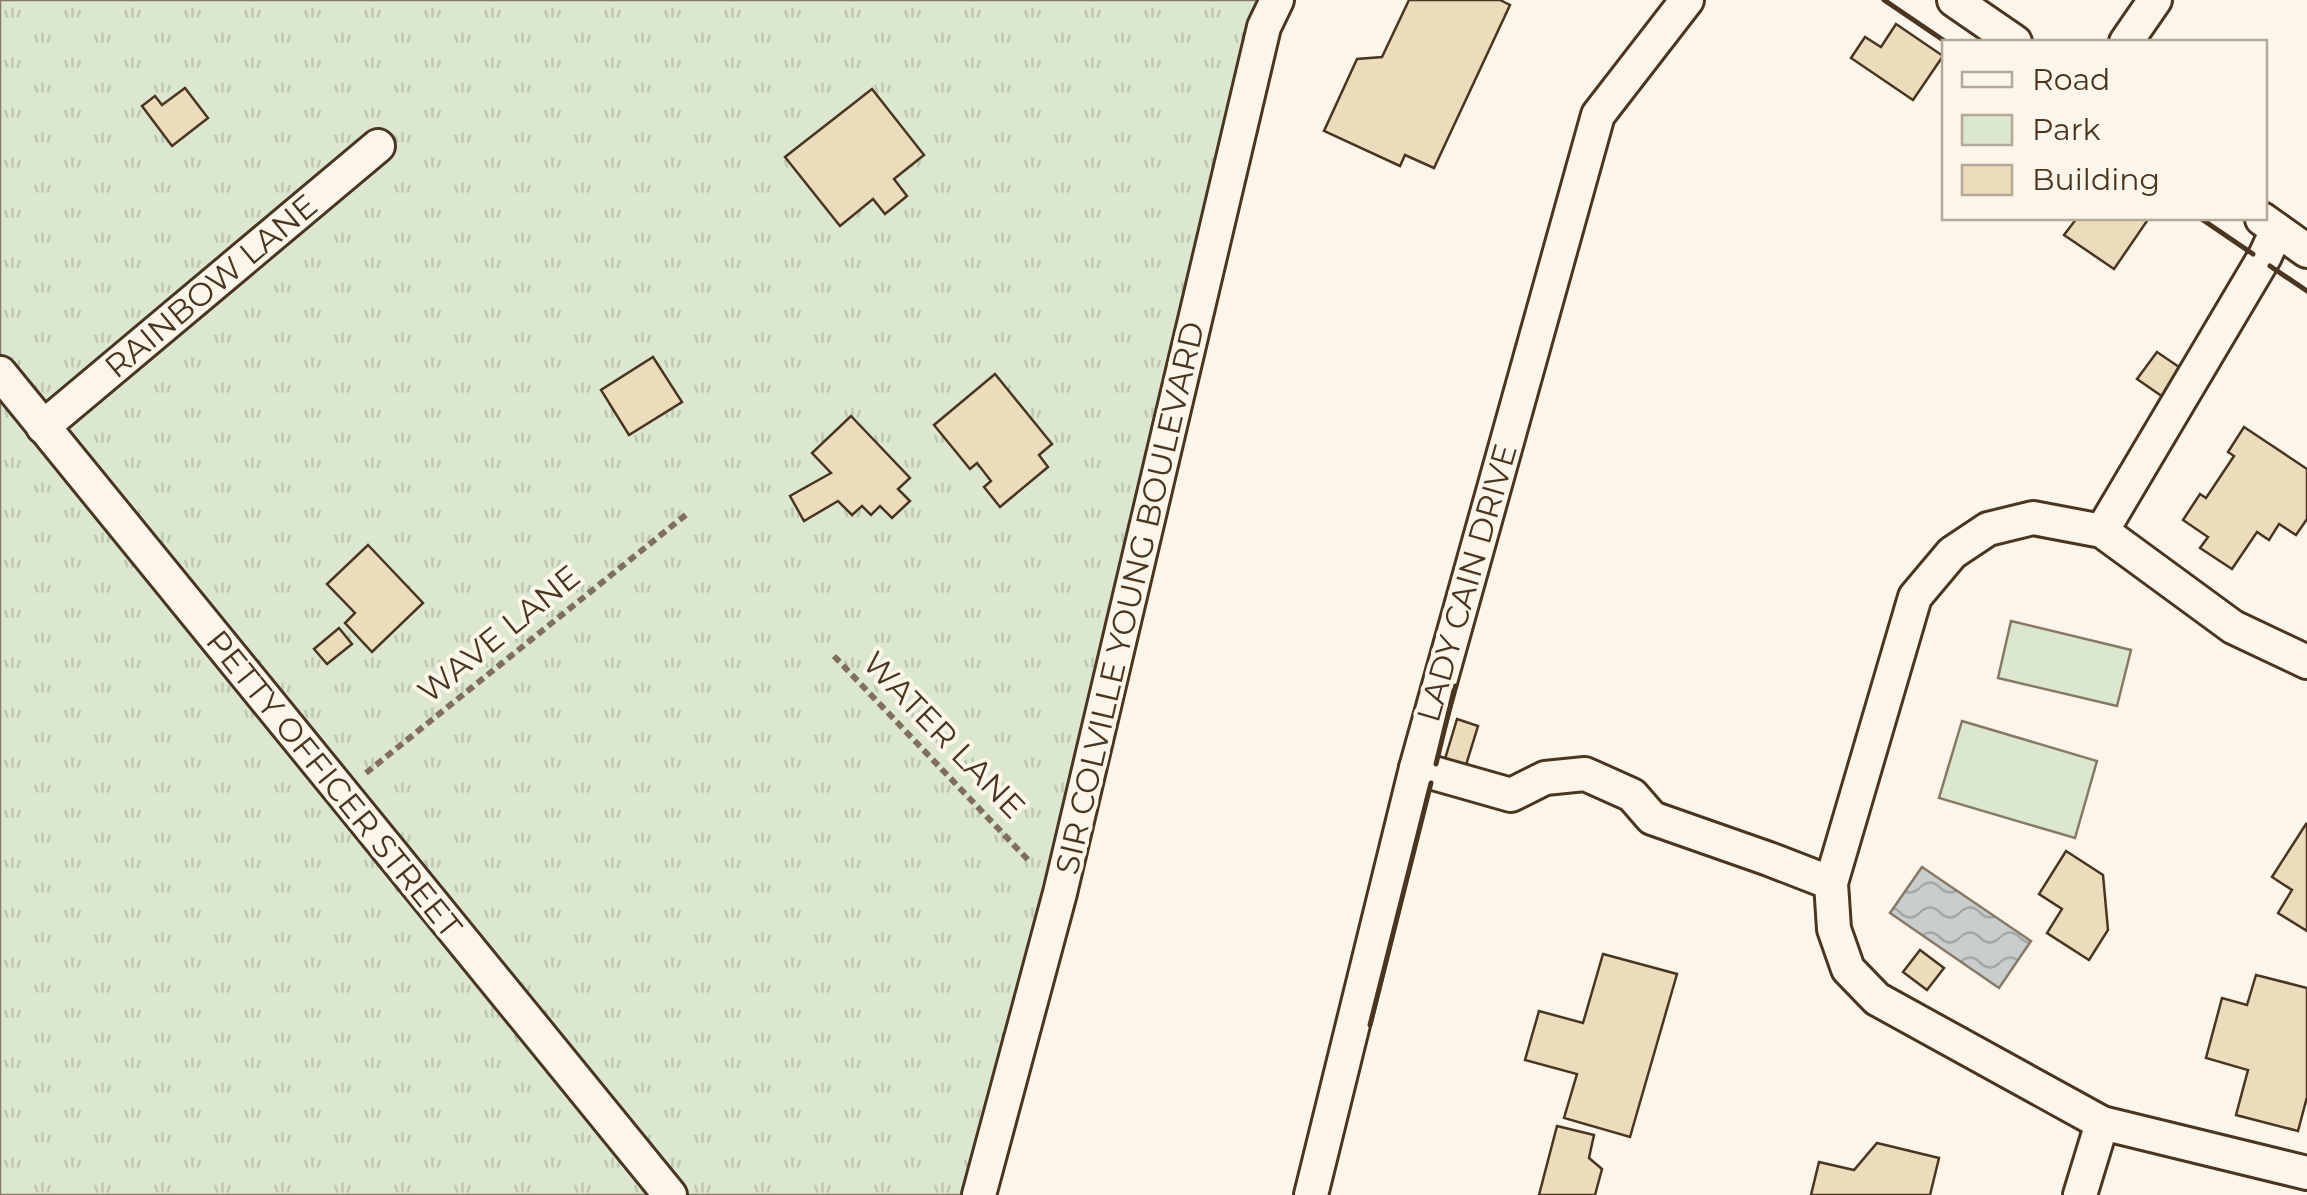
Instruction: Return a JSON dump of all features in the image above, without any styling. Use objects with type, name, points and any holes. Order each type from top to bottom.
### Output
[{"type":"street","name":"SIR COLVILLE YOUNG BOULEVARD","points":[[979,1195],[1060,892],[1264,26],[1277,0]]},
{"type":"street","name":"LADY CAIN DRIVE","points":[[1311,1195],[1416,768],[1598,115],[1687,0]]},
{"type":"street","points":[[1954,0],[2012,40]]},
{"type":"street","points":[[2127,40],[2156,0]]},
{"type":"street","name":"RAINBOW LANE","points":[[43,426],[378,146]]},
{"type":"street","points":[[2268,224],[2307,252]]},
{"type":"street","points":[[2102,531],[2265,256],[2268,224]]},
{"type":"street","name":"PETTY OFFICER STREET","points":[[0,373],[670,1195]]},
{"type":"street","points":[[2307,662],[2233,627],[2102,531],[2033,518],[1988,529],[1952,553],[1915,597],[1832,883],[1834,929],[1848,969],[1877,999],[2102,1123],[2307,1173]]},
{"type":"street","points":[[1416,768],[1511,795],[1545,778],[1585,774],[1632,795],[1652,818],[1832,883]]},
{"type":"street","points":[[2080,1195],[2102,1123]]},
{"type":"path","name":"WAVE LANE","points":[[341,793],[688,514]]},
{"type":"path","name":"WATER LANE","points":[[834,656],[1060,892]]},
{"type":"green space","points":[[0,0],[1277,0],[974,1195],[0,1195]]},
{"type":"green space","points":[[2011,621],[2131,650],[2117,706],[1998,678]]},
{"type":"green space","points":[[1962,721],[2097,761],[2075,838],[1939,798]]},
{"type":"water","points":[[1922,867],[2031,941],[1999,988],[1890,913]]},
{"type":"building","points":[[1409,0],[1500,0],[1510,5],[1434,168],[1405,155],[1400,166],[1324,131],[1357,59],[1382,57]]},
{"type":"building","points":[[1896,24],[1942,55],[1913,100],[1851,58],[1865,37],[1881,47]]},
{"type":"building","points":[[185,88],[208,118],[172,146],[142,106],[155,96],[162,105]]},
{"type":"building","points":[[872,89],[924,155],[894,179],[907,196],[885,214],[873,199],[840,226],[785,157]]},
{"type":"building","points":[[2075,220],[2147,221],[2114,269],[2064,235]]},
{"type":"building","points":[[2157,352],[2182,369],[2163,397],[2137,379]]},
{"type":"building","points":[[653,357],[682,402],[629,435],[601,390]]},
{"type":"building","points":[[995,374],[1052,444],[1039,455],[1048,467],[1000,507],[984,487],[991,481],[977,463],[970,469],[934,425]]},
{"type":"building","points":[[851,416],[910,478],[898,489],[910,501],[892,518],[880,506],[871,515],[862,506],[852,515],[838,501],[804,521],[790,496],[831,473],[812,453]]},
{"type":"building","points":[[2244,427],[2307,469],[2307,519],[2296,535],[2279,524],[2269,540],[2257,532],[2232,569],[2200,548],[2208,537],[2183,520],[2200,494],[2206,498],[2234,456],[2228,452]]},
{"type":"building","points":[[368,545],[423,603],[372,652],[345,623],[355,613],[327,584]]},
{"type":"building","points":[[339,628],[352,644],[327,664],[314,649]]},
{"type":"building","points":[[1457,719],[1478,726],[1466,765],[1445,759]]},
{"type":"building","points":[[2306,824],[2307,931],[2278,913],[2292,890],[2272,877]]},
{"type":"building","points":[[2066,851],[2103,875],[2108,930],[2089,960],[2047,933],[2062,909],[2039,894]]},
{"type":"building","points":[[1920,950],[1944,968],[1927,990],[1903,972]]},
{"type":"building","points":[[1603,954],[1677,974],[1630,1137],[1564,1118],[1577,1074],[1525,1060],[1539,1011],[1583,1023]]},
{"type":"building","points":[[2256,975],[2307,988],[2307,1097],[2298,1131],[2236,1115],[2248,1070],[2206,1058],[2222,998],[2247,1005]]},
{"type":"building","points":[[1557,1126],[1594,1135],[1589,1158],[1602,1169],[1595,1195],[1539,1195]]},
{"type":"building","points":[[1877,1143],[1939,1158],[1930,1195],[1811,1195],[1819,1162],[1854,1170]]},
{"type":"wall","points":[[1884,0],[1943,40]]},
{"type":"wall","points":[[2203,220],[2253,254]]},
{"type":"wall","points":[[2270,266],[2307,291]]},
{"type":"wall","points":[[1436,764],[1455,686]]},
{"type":"wall","points":[[1370,1025],[1431,783]]}]
